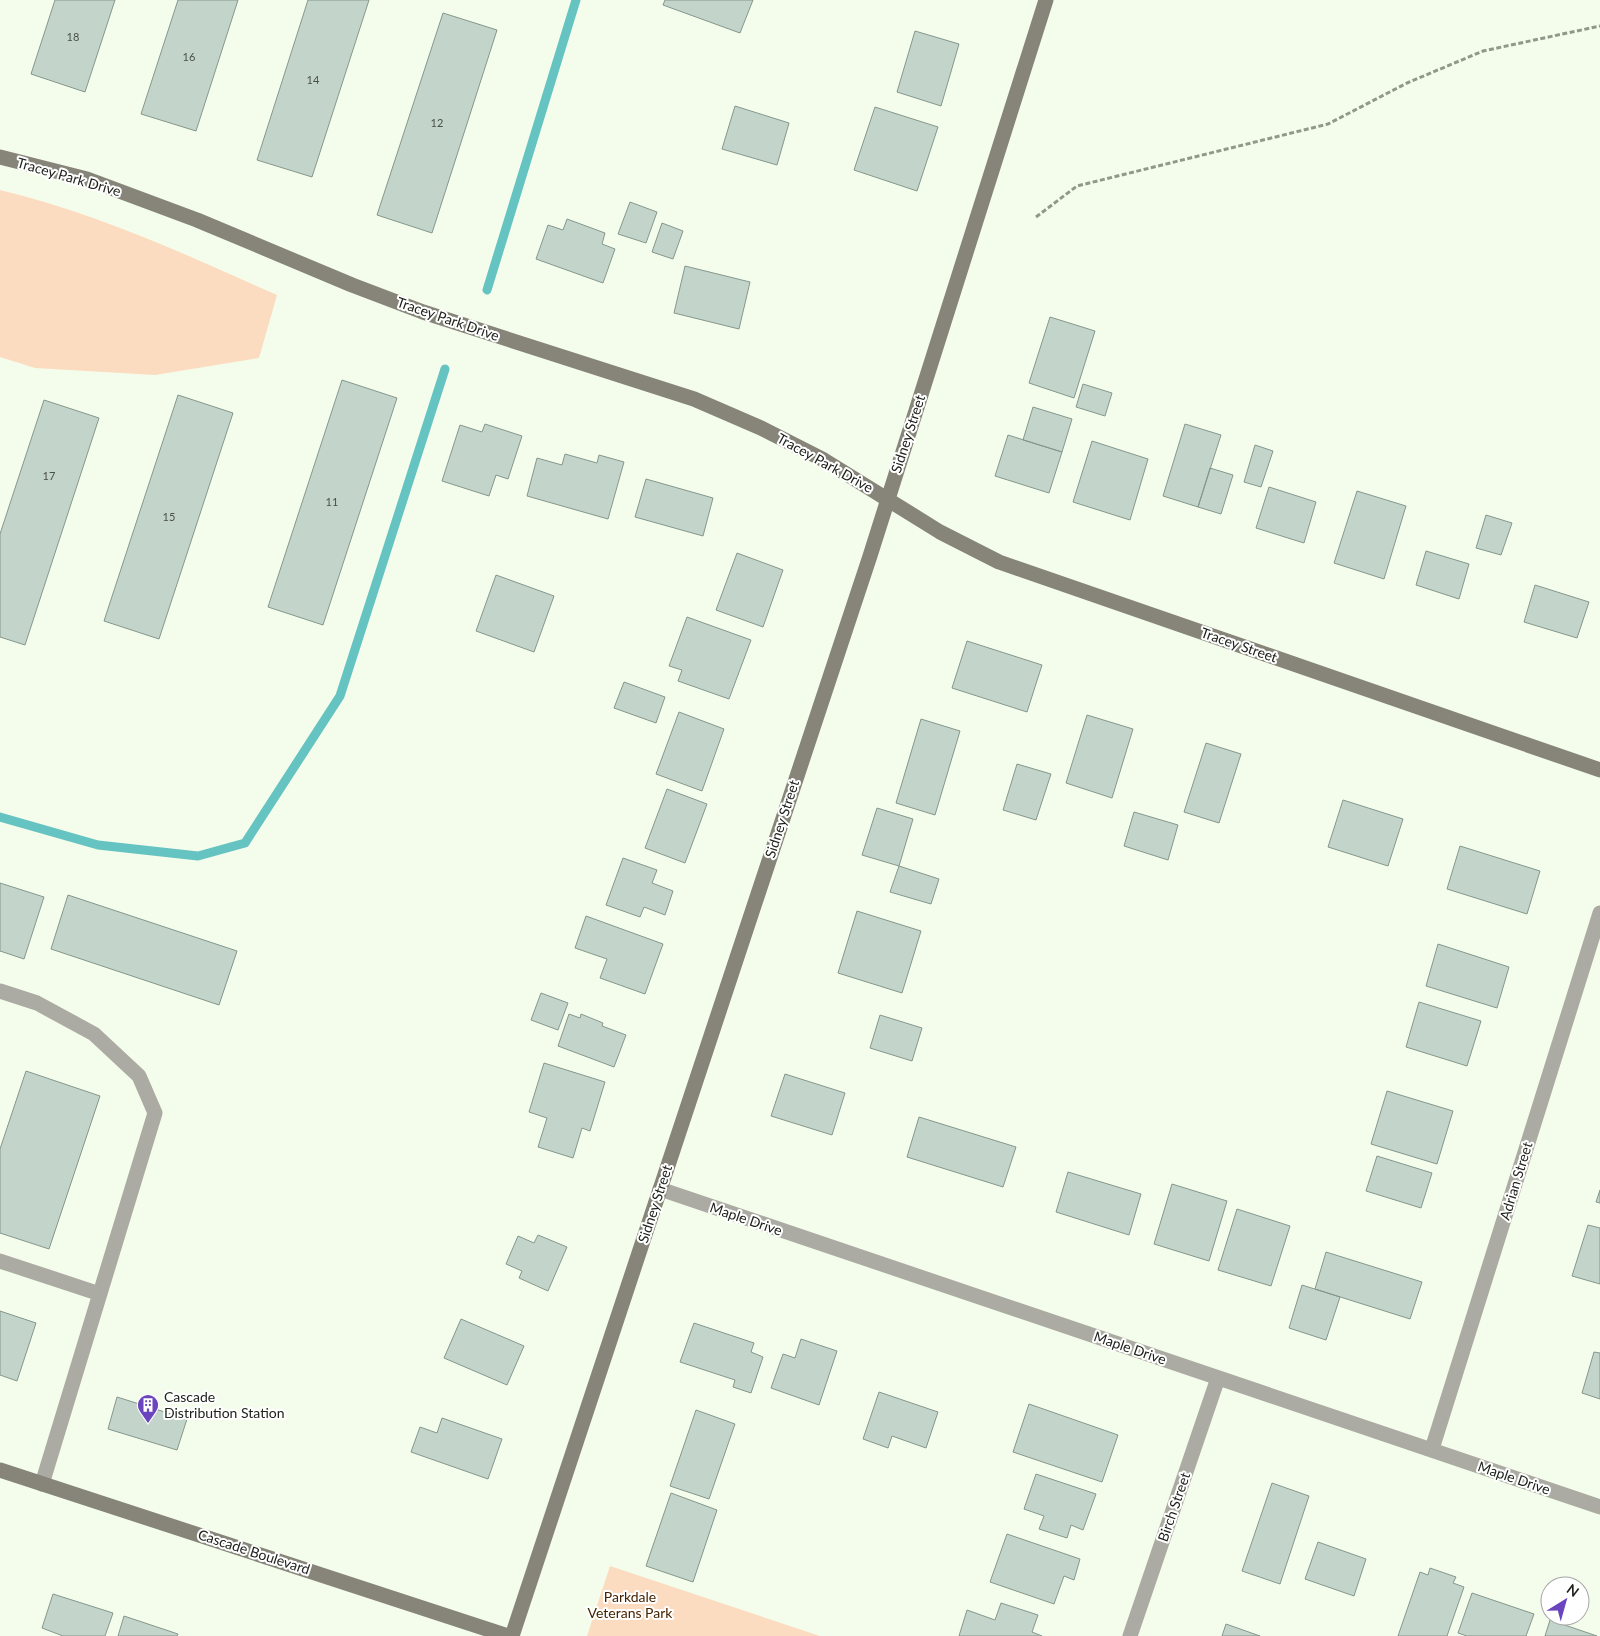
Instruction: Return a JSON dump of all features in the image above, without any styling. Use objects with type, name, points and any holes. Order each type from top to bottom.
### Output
[{"type":"street","name":"Sidney Street","points":[[512,1636],[888,499],[1046,0]]},
{"type":"street","name":"Tracey Park Drive","points":[[0,158],[87,180],[197,220],[352,286],[423,312],[694,399],[761,428],[808,452],[888,499]]},
{"type":"street","name":"Tracey Street","points":[[888,499],[940,532],[999,562],[1600,770]]},
{"type":"street","name":"Adrian Street","points":[[1432,1449],[1600,913]]},
{"type":"street","points":[[0,991],[37,1003],[94,1034],[139,1076],[155,1113],[42,1484]]},
{"type":"street","name":"Maple Drive","points":[[660,1190],[1432,1449],[1600,1508]]},
{"type":"street","points":[[0,1261],[100,1294]]},
{"type":"street","name":"Birch Street","points":[[1130,1636],[1218,1378]]},
{"type":"street","name":"Cascade Boulevard","points":[[0,1470],[508,1636]]},
{"type":"path","points":[[1036,217],[1077,186],[1328,124],[1407,83],[1483,51],[1600,26]]},
{"type":"green space","points":[[0,190],[72,210],[107,223],[175,250],[277,295],[259,358],[155,375],[35,368],[0,357]]},
{"type":"green space","name":"Parkdale Veterans Park","points":[[610,1566],[820,1636],[587,1636]]},
{"type":"building","points":[[55,0],[115,0],[85,92],[31,74]]},
{"type":"building","points":[[178,0],[238,0],[196,131],[141,114]]},
{"type":"building","points":[[308,0],[369,0],[312,177],[257,160]]},
{"type":"building","points":[[665,0],[753,0],[740,33],[663,5]]},
{"type":"building","points":[[443,13],[497,30],[432,233],[377,215]]},
{"type":"building","points":[[915,31],[959,44],[941,106],[897,92]]},
{"type":"building","points":[[735,106],[789,123],[777,165],[722,149]]},
{"type":"building","points":[[875,107],[938,127],[917,191],[854,170]]},
{"type":"building","points":[[630,202],[657,212],[646,243],[618,234]]},
{"type":"building","points":[[567,219],[605,233],[602,244],[615,249],[603,283],[536,259],[548,225],[563,230]]},
{"type":"building","points":[[662,223],[683,231],[673,259],[652,252]]},
{"type":"building","points":[[685,266],[750,282],[739,329],[674,313]]},
{"type":"building","points":[[1050,317],[1095,331],[1074,398],[1029,383]]},
{"type":"building","points":[[342,380],[397,398],[323,625],[268,607]]},
{"type":"building","points":[[1083,384],[1112,393],[1105,416],[1076,407]]},
{"type":"building","points":[[178,395],[233,413],[159,639],[104,621]]},
{"type":"building","points":[[44,400],[99,418],[25,645],[0,637],[0,534]]},
{"type":"building","points":[[1033,407],[1072,419],[1062,452],[1023,440]]},
{"type":"building","points":[[485,424],[522,436],[508,479],[496,475],[489,496],[442,481],[460,425],[482,432]]},
{"type":"building","points":[[1185,424],[1221,435],[1198,507],[1163,496]]},
{"type":"building","points":[[1008,435],[1062,452],[1049,493],[995,476]]},
{"type":"building","points":[[1092,441],[1148,459],[1130,520],[1073,502]]},
{"type":"building","points":[[1255,445],[1273,451],[1261,487],[1244,482]]},
{"type":"building","points":[[565,454],[597,463],[599,455],[624,462],[608,519],[527,496],[537,458],[562,465]]},
{"type":"building","points":[[1210,468],[1233,475],[1221,514],[1198,507]]},
{"type":"building","points":[[646,479],[713,498],[703,536],[635,517]]},
{"type":"building","points":[[1269,487],[1316,502],[1304,543],[1256,528]]},
{"type":"building","points":[[1357,491],[1406,506],[1384,579],[1334,563]]},
{"type":"building","points":[[1486,515],[1512,523],[1501,555],[1476,548]]},
{"type":"building","points":[[1426,551],[1469,564],[1459,599],[1416,585]]},
{"type":"building","points":[[737,553],[783,570],[763,627],[716,610]]},
{"type":"building","points":[[496,575],[554,596],[534,652],[476,631]]},
{"type":"building","points":[[1535,585],[1589,602],[1577,638],[1524,622]]},
{"type":"building","points":[[687,617],[751,640],[729,699],[678,681],[682,670],[669,666]]},
{"type":"building","points":[[967,641],[1042,665],[1027,712],[952,688]]},
{"type":"building","points":[[624,682],[665,697],[656,723],[614,708]]},
{"type":"building","points":[[679,712],[724,729],[702,791],[656,774]]},
{"type":"building","points":[[1087,715],[1133,729],[1112,798],[1066,783]]},
{"type":"building","points":[[921,719],[960,731],[935,815],[896,803]]},
{"type":"building","points":[[1206,743],[1241,754],[1219,823],[1184,812]]},
{"type":"building","points":[[1017,764],[1051,774],[1036,820],[1003,810]]},
{"type":"building","points":[[667,789],[707,804],[685,863],[645,848]]},
{"type":"building","points":[[1343,800],[1403,819],[1388,866],[1328,847]]},
{"type":"building","points":[[877,808],[913,819],[899,866],[862,855]]},
{"type":"building","points":[[1134,812],[1178,825],[1168,860],[1124,846]]},
{"type":"building","points":[[1460,846],[1540,871],[1527,914],[1447,889]]},
{"type":"building","points":[[623,858],[657,870],[652,883],[673,891],[665,915],[644,907],[640,917],[606,905]]},
{"type":"building","points":[[899,866],[939,879],[931,904],[890,892]]},
{"type":"building","points":[[0,883],[44,897],[24,959],[0,951]]},
{"type":"building","points":[[68,895],[237,951],[219,1005],[51,949]]},
{"type":"building","points":[[857,911],[921,931],[902,993],[838,973]]},
{"type":"building","points":[[586,916],[663,944],[645,994],[600,978],[607,959],[575,948]]},
{"type":"building","points":[[1438,944],[1509,967],[1497,1008],[1426,986]]},
{"type":"building","points":[[541,993],[568,1003],[558,1030],[531,1020]]},
{"type":"building","points":[[1419,1002],[1481,1021],[1467,1066],[1406,1047]]},
{"type":"building","points":[[569,1014],[580,1018],[581,1014],[603,1023],[602,1026],[626,1035],[614,1067],[558,1046]]},
{"type":"building","points":[[880,1015],[922,1028],[912,1061],[870,1048]]},
{"type":"building","points":[[544,1063],[605,1082],[590,1131],[582,1128],[573,1158],[538,1147],[547,1118],[529,1112]]},
{"type":"building","points":[[26,1071],[100,1096],[49,1249],[0,1233],[0,1149]]},
{"type":"building","points":[[785,1074],[845,1093],[832,1135],[771,1116]]},
{"type":"building","points":[[1387,1091],[1453,1111],[1437,1164],[1371,1144]]},
{"type":"building","points":[[919,1117],[1016,1147],[1003,1187],[907,1157]]},
{"type":"building","points":[[1377,1156],[1432,1173],[1421,1208],[1366,1191]]},
{"type":"building","points":[[1068,1172],[1141,1194],[1129,1235],[1056,1212]]},
{"type":"building","points":[[1172,1184],[1227,1201],[1209,1261],[1154,1244]]},
{"type":"building","points":[[1600,1190],[1600,1203],[1596,1202]]},
{"type":"building","points":[[1237,1209],[1290,1226],[1271,1286],[1218,1270]]},
{"type":"building","points":[[1588,1225],[1600,1228],[1600,1284],[1572,1276]]},
{"type":"building","points":[[538,1235],[567,1247],[548,1291],[519,1278],[522,1271],[506,1264],[518,1236],[534,1243]]},
{"type":"building","points":[[1326,1252],[1422,1282],[1410,1319],[1315,1289]]},
{"type":"building","points":[[1302,1285],[1340,1297],[1326,1340],[1289,1328]]},
{"type":"building","points":[[0,1311],[36,1323],[17,1381],[0,1375]]},
{"type":"building","points":[[461,1319],[524,1346],[507,1385],[444,1358]]},
{"type":"building","points":[[694,1323],[754,1343],[751,1352],[763,1357],[751,1393],[733,1387],[735,1380],[680,1362]]},
{"type":"building","points":[[801,1339],[837,1351],[819,1405],[771,1388],[783,1354],[795,1358]]},
{"type":"building","points":[[1594,1352],[1600,1353],[1600,1399],[1582,1393]]},
{"type":"building","points":[[879,1392],[938,1412],[926,1448],[892,1436],[888,1448],[863,1439]]},
{"type":"building","name":"Cascade Distribution Station","points":[[117,1397],[187,1419],[177,1450],[108,1429]]},
{"type":"building","points":[[1029,1404],[1118,1435],[1102,1482],[1013,1452]]},
{"type":"building","points":[[696,1410],[735,1424],[709,1499],[670,1486]]},
{"type":"building","points":[[442,1418],[502,1439],[488,1479],[411,1452],[420,1427],[437,1433]]},
{"type":"building","points":[[1036,1474],[1096,1494],[1083,1530],[1071,1525],[1067,1538],[1039,1529],[1044,1516],[1024,1509]]},
{"type":"building","points":[[1272,1483],[1309,1496],[1280,1584],[1242,1571]]},
{"type":"building","points":[[671,1493],[717,1510],[693,1582],[646,1566]]},
{"type":"building","points":[[1007,1534],[1080,1559],[1074,1580],[1064,1576],[1054,1604],[990,1582]]},
{"type":"building","points":[[1318,1542],[1366,1559],[1354,1596],[1305,1579]]},
{"type":"building","points":[[1430,1568],[1456,1577],[1453,1583],[1464,1587],[1447,1636],[1398,1636],[1420,1572],[1428,1575]]},
{"type":"building","points":[[1472,1593],[1534,1614],[1526,1636],[1467,1636],[1458,1633]]},
{"type":"building","points":[[53,1594],[113,1613],[105,1636],[63,1636],[42,1628]]},
{"type":"building","points":[[1001,1603],[1038,1615],[1032,1632],[1042,1636],[959,1636],[967,1610],[995,1620]]},
{"type":"building","points":[[124,1616],[178,1634],[177,1636],[118,1636]]},
{"type":"building","points":[[1226,1624],[1260,1636],[1222,1636]]},
{"type":"building","points":[[1548,1626],[1568,1626],[1597,1636],[1545,1636]]},
{"type":"waterway","points":[[487,290],[576,0]]},
{"type":"waterway","points":[[0,817],[98,845],[198,856],[245,843],[340,696],[445,369]]},
{"type":"place","name":"Cascade Distribution Station","points":[[148,1424]]}]
